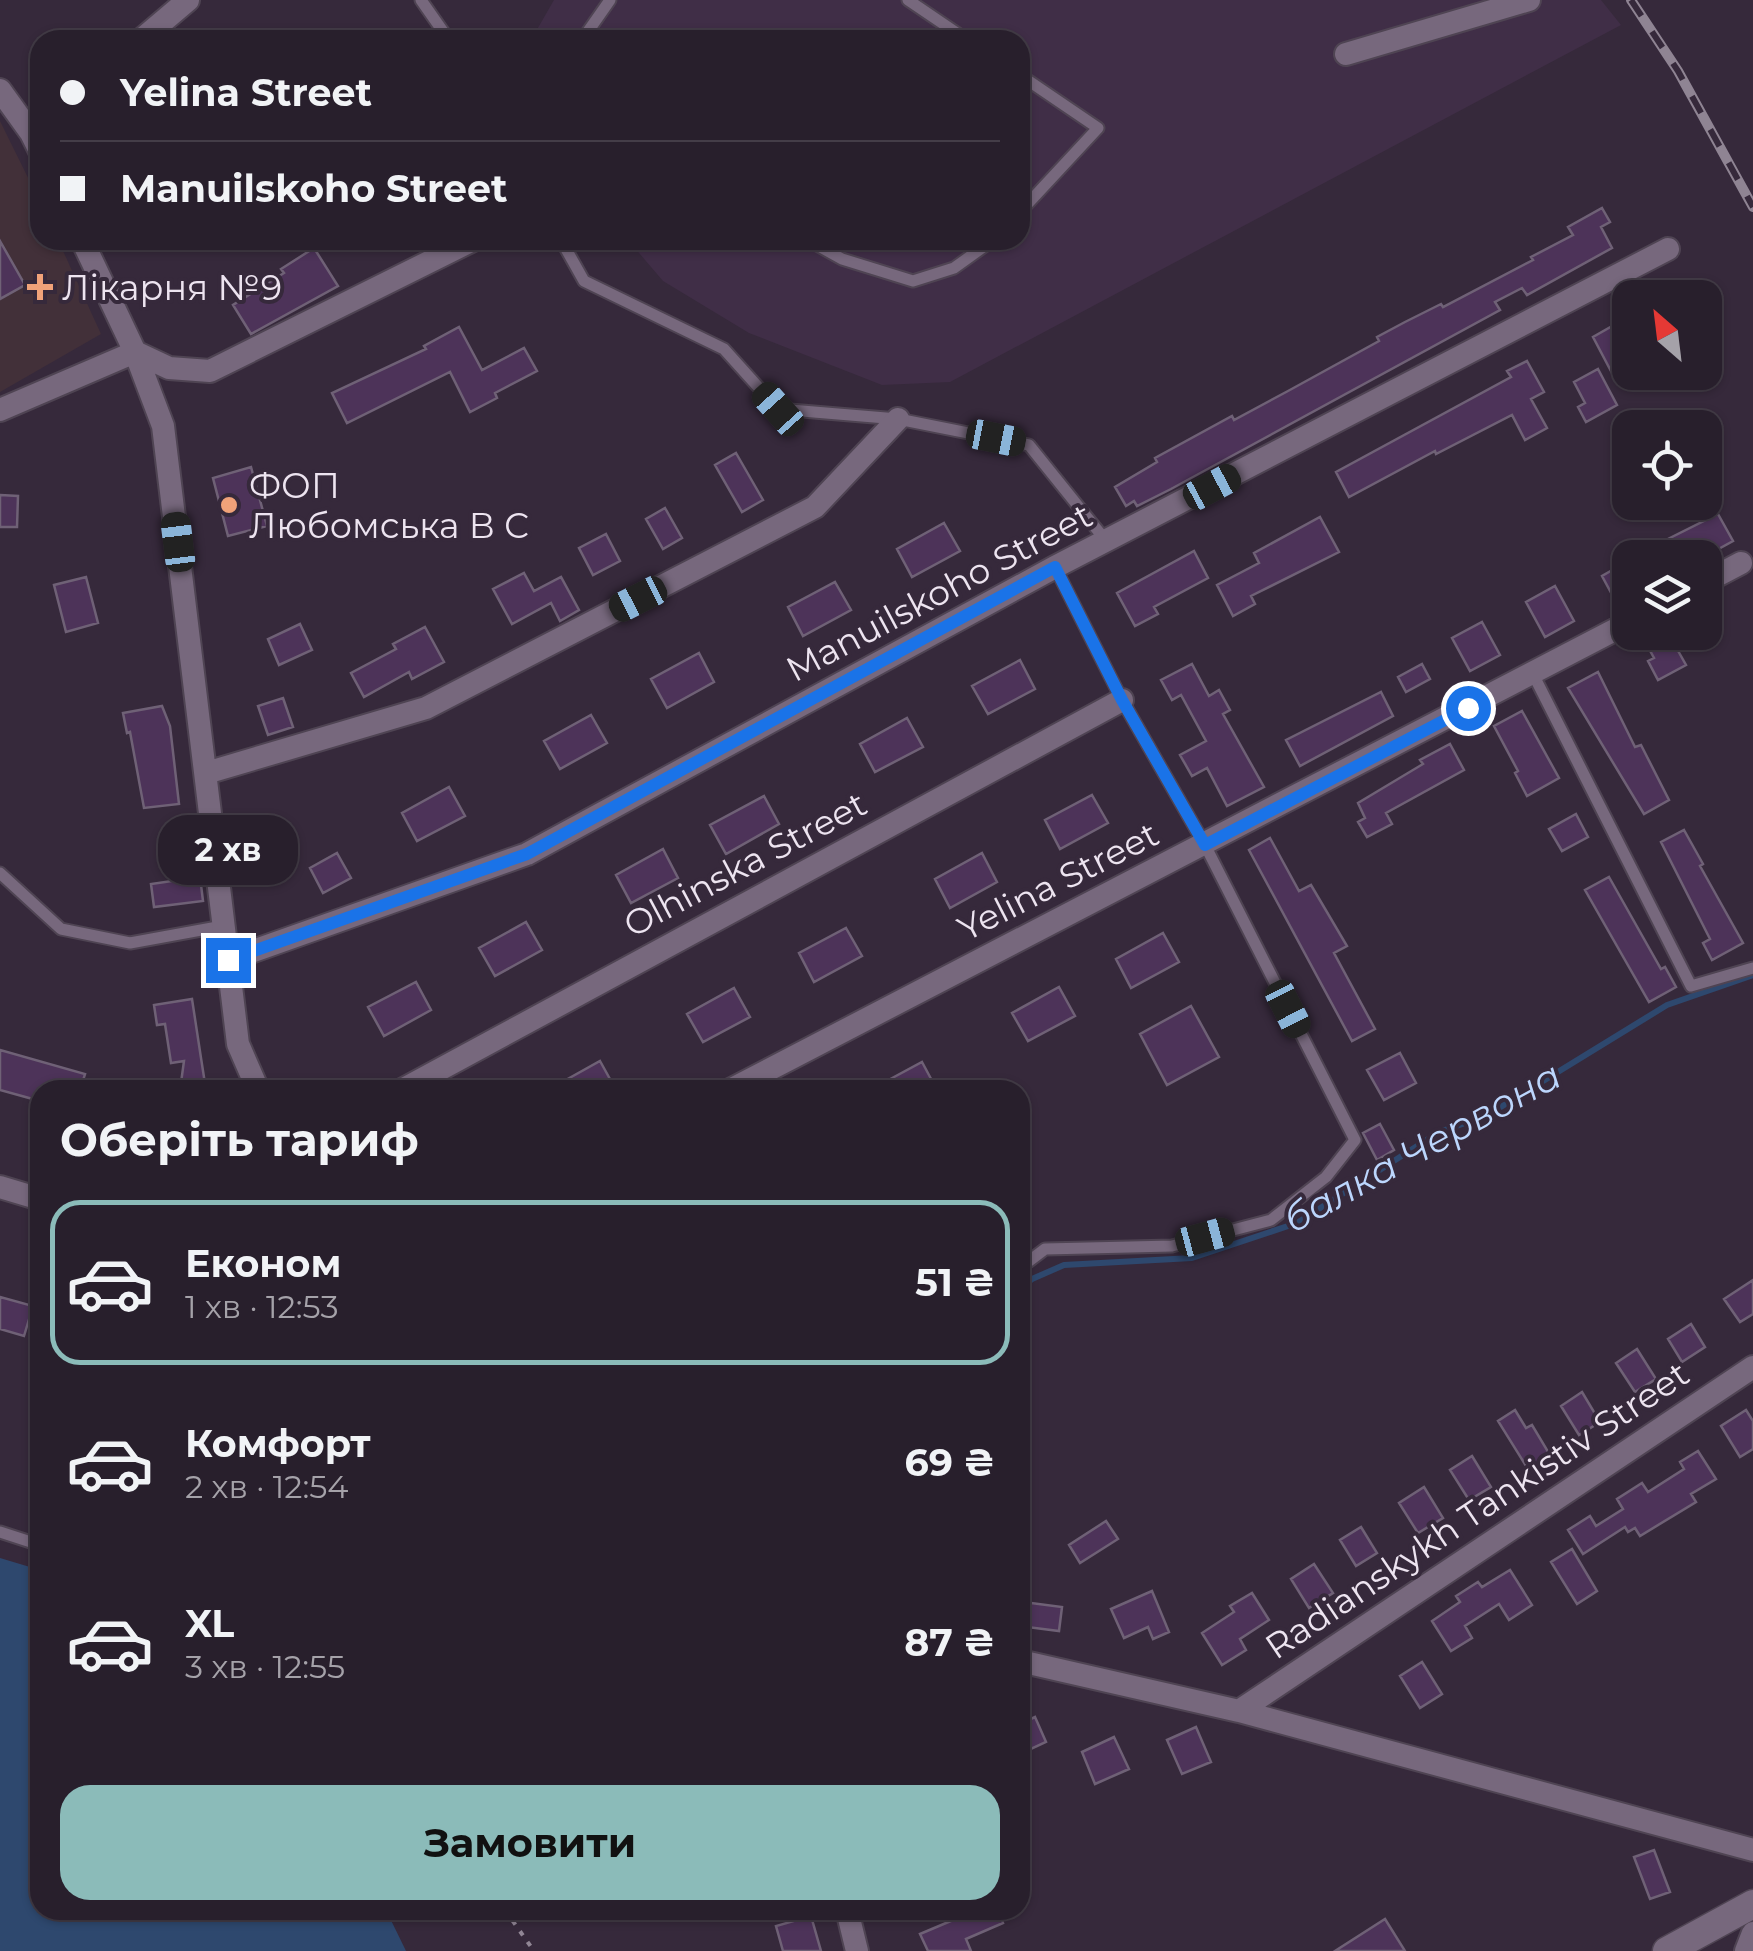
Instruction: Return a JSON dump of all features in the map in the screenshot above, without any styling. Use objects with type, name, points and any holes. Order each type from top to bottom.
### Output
[{"type":"street","points":[[153,30],[188,0]]},
{"type":"street","points":[[1346,54],[1472,8],[1529,0]]},
{"type":"street","points":[[0,90],[30,127]]},
{"type":"street","name":"Manuilskoho Street","points":[[228,960],[527,854],[1055,567],[1668,249]]},
{"type":"street","points":[[87,250],[163,426],[238,1044],[254,1080]]},
{"type":"street","points":[[0,410],[134,352],[169,368],[210,371],[453,250]]},
{"type":"street","points":[[206,773],[426,708],[444,699],[815,508],[898,419]]},
{"type":"street","points":[[1722,573],[1741,563]]},
{"type":"street","name":"Yelina Street","points":[[749,1080],[1612,632]]},
{"type":"street","name":"Olhinska Street","points":[[420,1080],[1122,700]]},
{"type":"street","points":[[0,1187],[30,1196]]},
{"type":"street","name":"Radianskykh Tankistiv Street","points":[[1240,1711],[1753,1368]]},
{"type":"street","points":[[1030,1663],[1240,1711],[1753,1850]]},
{"type":"street","points":[[1667,1951],[1753,1904]]},
{"type":"street","points":[[849,1920],[857,1951]]},
{"type":"street","points":[[1746,1951],[1753,1933]]},
{"type":"lane","points":[[421,0],[442,30]]},
{"type":"lane","points":[[589,30],[610,0]]},
{"type":"lane","points":[[908,0],[952,30]]},
{"type":"lane","points":[[1030,83],[1098,128],[1030,201]]},
{"type":"lane","points":[[566,250],[584,282],[724,349],[778,409],[898,419],[1028,445],[1107,542]]},
{"type":"lane","points":[[826,250],[842,259],[912,281],[954,268],[979,250]]},
{"type":"lane","points":[[1030,1261],[1046,1249],[1172,1246],[1270,1220],[1326,1176],[1355,1140],[1205,845],[1122,700],[1055,567]]},
{"type":"lane","points":[[1534,674],[1691,986],[1753,968]]},
{"type":"lane","points":[[0,872],[61,929],[130,943],[223,926]]},
{"type":"lane","points":[[0,1532],[30,1542]]},
{"type":"path","points":[[512,1920],[534,1951]]},
{"type":"shaded area","points":[[554,0],[1601,0],[1621,25],[950,382],[882,385],[749,333],[663,281],[637,250],[1030,250],[1030,30],[537,30]]},
{"type":"shaded area","name":"Лікарня №9","points":[[0,121],[30,182],[30,250],[63,250],[101,334],[0,392]]},
{"type":"water","points":[[0,1558],[30,1567],[30,1920],[391,1920],[406,1951],[0,1951]]},
{"type":"building","points":[[1602,208],[1610,222],[1601,227],[1612,248],[1527,295],[1522,288],[1495,302],[1500,310],[1171,489],[1137,506],[1134,501],[1126,506],[1115,487],[1157,462],[1155,458],[1288,391],[1379,341],[1377,337],[1405,322],[1441,304],[1443,307],[1533,260],[1531,257],[1573,235],[1568,227]]},
{"type":"building","points":[[0,241],[25,285],[0,299]]},
{"type":"building","points":[[315,250],[338,286],[251,334],[233,305],[284,273],[281,269]]},
{"type":"building","points":[[1612,326],[1612,373],[1593,337]]},
{"type":"building","points":[[459,327],[482,370],[524,348],[537,371],[495,393],[497,398],[470,412],[450,372],[347,423],[332,393],[426,349],[424,346]]},
{"type":"building","points":[[1527,361],[1544,392],[1531,399],[1547,428],[1525,440],[1512,415],[1349,497],[1336,472],[1511,377],[1507,371]]},
{"type":"building","points":[[1598,369],[1617,405],[1586,422],[1578,407],[1585,403],[1574,382]]},
{"type":"building","points":[[736,453],[763,500],[742,512],[715,465]]},
{"type":"building","points":[[251,467],[267,526],[228,536],[213,478]]},
{"type":"building","points":[[0,495],[18,496],[17,527],[0,527]]},
{"type":"building","points":[[665,508],[682,538],[663,549],[646,519]]},
{"type":"building","points":[[1320,517],[1339,552],[1251,596],[1255,604],[1233,616],[1217,585],[1259,563],[1254,553]]},
{"type":"building","points":[[1706,520],[1721,520],[1733,541],[1722,547],[1722,540],[1666,540]]},
{"type":"building","points":[[944,523],[960,551],[912,577],[897,549]]},
{"type":"building","points":[[606,534],[620,561],[593,575],[579,548]]},
{"type":"building","points":[[1194,551],[1208,578],[1154,607],[1158,614],[1135,626],[1117,593]]},
{"type":"building","points":[[1612,570],[1612,594],[1602,576]]},
{"type":"building","points":[[524,573],[534,591],[561,577],[579,610],[560,621],[551,603],[512,624],[493,589]]},
{"type":"building","points":[[86,577],[98,623],[66,632],[54,585]]},
{"type":"building","points":[[835,582],[851,610],[803,636],[788,607]]},
{"type":"building","points":[[1555,586],[1574,621],[1545,637],[1526,602]]},
{"type":"building","points":[[1482,622],[1500,655],[1470,671],[1452,638]]},
{"type":"building","points":[[300,624],[312,650],[279,665],[268,639]]},
{"type":"building","points":[[425,627],[444,662],[412,679],[409,672],[364,697],[351,673],[396,649],[393,644]]},
{"type":"building","points":[[1650,650],[1678,650],[1686,665],[1658,680],[1648,661],[1654,658]]},
{"type":"building","points":[[699,653],[714,682],[667,708],[651,679]]},
{"type":"building","points":[[1020,660],[1035,689],[988,714],[972,686]]},
{"type":"building","points":[[1192,664],[1209,696],[1219,690],[1230,710],[1223,714],[1264,787],[1227,806],[1207,768],[1192,776],[1180,755],[1206,741],[1181,695],[1172,700],[1161,680]]},
{"type":"building","points":[[1422,664],[1430,679],[1406,692],[1398,677]]},
{"type":"building","points":[[1598,672],[1635,747],[1641,745],[1669,800],[1644,814],[1568,688]]},
{"type":"building","points":[[1381,692],[1393,716],[1300,766],[1286,740]]},
{"type":"building","points":[[283,698],[293,727],[268,735],[258,706]]},
{"type":"building","points":[[162,706],[170,726],[179,804],[144,808],[123,713]]},
{"type":"building","points":[[1522,711],[1559,778],[1527,796],[1494,726]]},
{"type":"building","points":[[591,715],[607,743],[560,769],[544,741]]},
{"type":"building","points":[[907,718],[923,747],[875,772],[860,744]]},
{"type":"building","points":[[1450,744],[1464,770],[1386,813],[1392,824],[1367,837],[1358,822],[1365,818],[1358,803]]},
{"type":"building","points":[[449,787],[465,816],[417,841],[402,813]]},
{"type":"building","points":[[1092,795],[1108,823],[1060,849],[1045,820]]},
{"type":"building","points":[[764,796],[779,824],[726,854],[710,825]]},
{"type":"building","points":[[1576,814],[1588,837],[1562,851],[1549,829]]},
{"type":"building","points":[[1684,830],[1743,943],[1712,960],[1703,943],[1710,939],[1661,842]]},
{"type":"building","points":[[1270,838],[1299,891],[1311,885],[1347,946],[1334,953],[1375,1029],[1352,1041],[1249,850]]},
{"type":"building","points":[[663,849],[678,878],[631,903],[616,875]]},
{"type":"building","points":[[337,853],[351,878],[323,893],[310,868]]},
{"type":"building","points":[[982,853],[997,882],[950,908],[935,879]]},
{"type":"building","points":[[200,877],[203,901],[154,907],[151,884]]},
{"type":"building","points":[[1609,877],[1661,969],[1665,967],[1676,987],[1649,1002],[1585,890]]},
{"type":"building","points":[[526,922],[542,950],[495,976],[479,948]]},
{"type":"building","points":[[846,928],[862,956],[814,982],[799,953]]},
{"type":"building","points":[[1163,933],[1179,962],[1131,988],[1116,959]]},
{"type":"building","points":[[416,982],[431,1010],[384,1036],[368,1007]]},
{"type":"building","points":[[1059,987],[1075,1016],[1028,1041],[1012,1013]]},
{"type":"building","points":[[734,988],[750,1017],[703,1042],[687,1014]]},
{"type":"building","points":[[192,999],[204,1080],[181,1080],[184,1061],[171,1063],[165,1024],[157,1025],[154,1005]]},
{"type":"building","points":[[1191,1006],[1219,1057],[1167,1085],[1140,1034]]},
{"type":"building","points":[[0,1050],[85,1074],[83,1080],[30,1080],[30,1098],[0,1090]]},
{"type":"building","points":[[1400,1053],[1416,1083],[1384,1100],[1367,1070]]},
{"type":"building","points":[[600,1061],[610,1080],[566,1080]]},
{"type":"building","points":[[922,1062],[932,1080],[889,1080]]},
{"type":"building","points":[[1380,1124],[1394,1150],[1377,1160],[1363,1133]]},
{"type":"building","points":[[1753,1280],[1753,1314],[1740,1322],[1724,1299]]},
{"type":"building","points":[[0,1297],[30,1305],[24,1336],[0,1329]]},
{"type":"building","points":[[1691,1324],[1705,1347],[1682,1362],[1668,1339]]},
{"type":"building","points":[[1637,1349],[1656,1379],[1635,1392],[1616,1363]]},
{"type":"building","points":[[1582,1392],[1600,1422],[1579,1435],[1561,1406]]},
{"type":"building","points":[[1515,1410],[1526,1428],[1532,1425],[1550,1455],[1528,1469],[1498,1421]]},
{"type":"building","points":[[1746,1410],[1753,1421],[1753,1449],[1740,1457],[1721,1426]]},
{"type":"building","points":[[1698,1451],[1716,1479],[1691,1494],[1696,1502],[1640,1536],[1635,1528],[1628,1532],[1625,1527],[1583,1554],[1568,1530],[1590,1516],[1596,1526],[1623,1509],[1617,1499],[1642,1483],[1648,1492],[1684,1469],[1680,1462]]},
{"type":"building","points":[[1472,1456],[1491,1487],[1469,1500],[1450,1470]]},
{"type":"building","points":[[1424,1487],[1443,1518],[1418,1533],[1399,1503]]},
{"type":"building","points":[[1106,1521],[1118,1539],[1080,1563],[1069,1545]]},
{"type":"building","points":[[1361,1527],[1377,1553],[1356,1566],[1340,1540]]},
{"type":"building","points":[[1572,1549],[1597,1591],[1577,1604],[1551,1562]]},
{"type":"building","points":[[1314,1564],[1333,1593],[1309,1608],[1291,1579]]},
{"type":"building","points":[[1510,1570],[1532,1605],[1509,1620],[1499,1604],[1465,1626],[1472,1638],[1451,1651],[1432,1621],[1460,1602],[1456,1596],[1478,1582],[1482,1587]]},
{"type":"building","points":[[1152,1591],[1169,1632],[1153,1639],[1148,1627],[1124,1638],[1111,1609]]},
{"type":"building","points":[[1252,1593],[1269,1620],[1240,1639],[1246,1650],[1222,1665],[1202,1633],[1234,1612],[1230,1606]]},
{"type":"building","points":[[1031,1603],[1062,1607],[1059,1631],[1030,1627]]},
{"type":"building","points":[[1422,1662],[1442,1694],[1420,1708],[1400,1676]]},
{"type":"building","points":[[1035,1717],[1046,1742],[1030,1749],[1030,1719]]},
{"type":"building","points":[[1196,1727],[1211,1762],[1182,1774],[1167,1740]]},
{"type":"building","points":[[1114,1737],[1129,1769],[1095,1784],[1082,1752]]},
{"type":"building","points":[[1654,1850],[1670,1892],[1650,1899],[1634,1857]]},
{"type":"building","points":[[1385,1919],[1405,1951],[1335,1951]]},
{"type":"building","points":[[812,1920],[821,1951],[783,1951],[776,1926]]},
{"type":"building","points":[[953,1920],[1003,1923],[966,1939],[971,1951],[928,1951],[920,1934]]},
{"type":"waterway","name":"балка Червона","points":[[1030,1280],[1064,1265],[1192,1258],[1297,1223],[1439,1132],[1486,1116],[1667,1005],[1753,975]]},
{"type":"railway","points":[[1631,0],[1678,71],[1753,207]]},
{"type":"place","name":"Лікарня №9","points":[[40,287]]},
{"type":"place","name":"ФОП Любомська В С","points":[[229,505]]},
{"type":"route","points":[[228,960],[527,854],[1055,567],[1122,700],[1205,845],[1468,708]]}]
